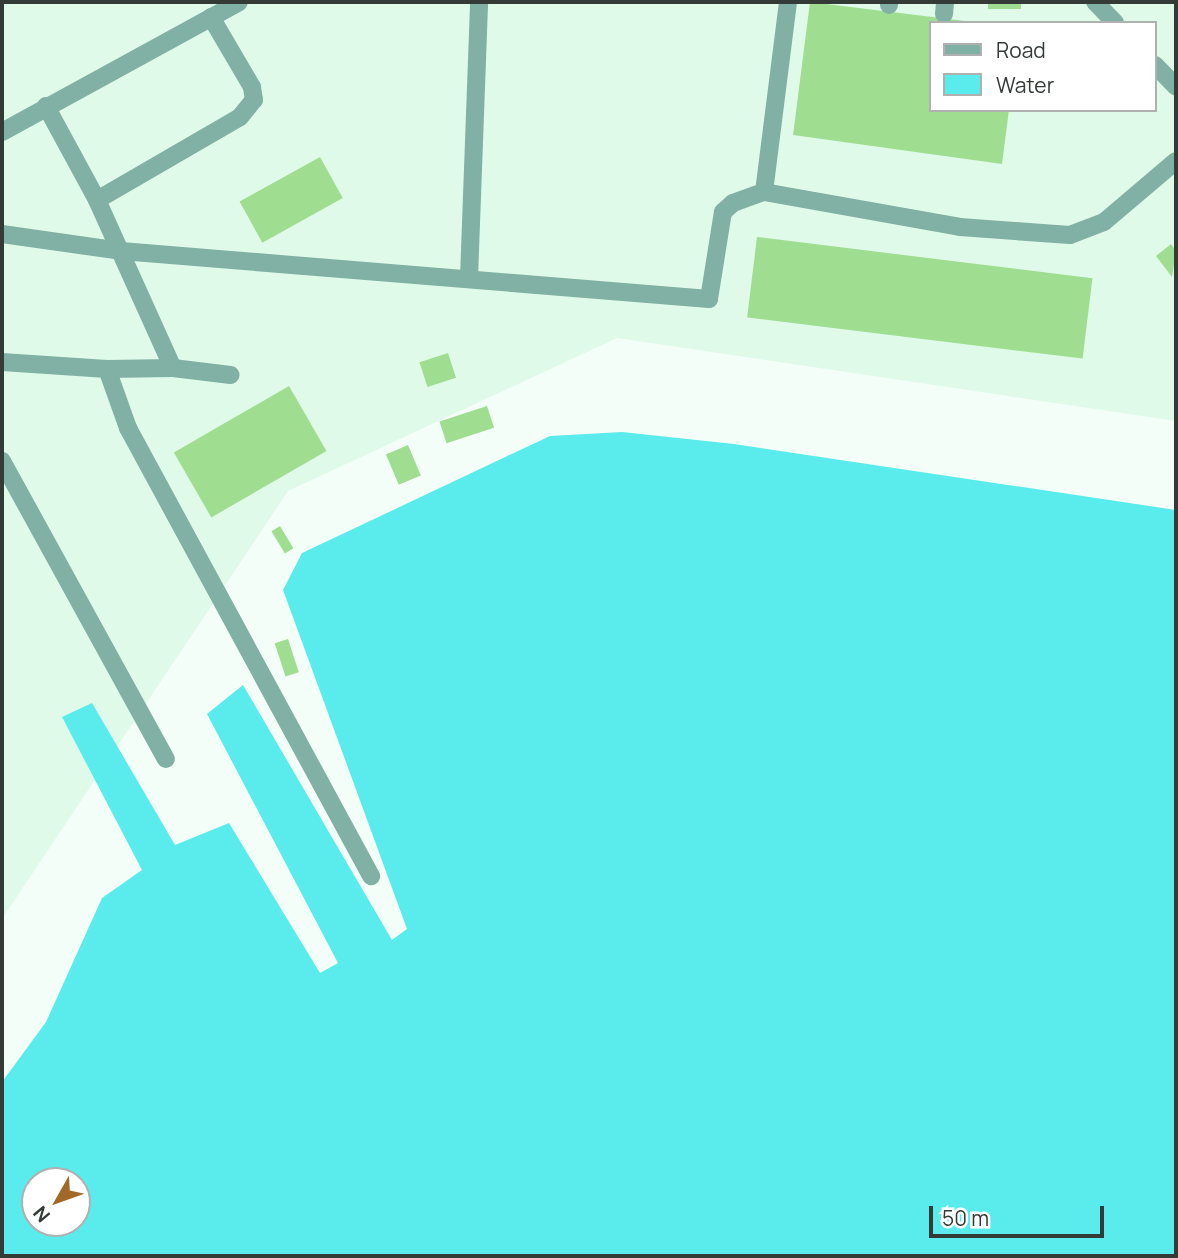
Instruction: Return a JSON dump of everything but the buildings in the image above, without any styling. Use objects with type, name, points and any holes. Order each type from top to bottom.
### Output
[{"type":"lane","points":[[2,132],[239,2]]},
{"type":"lane","points":[[469,278],[479,2]]},
{"type":"lane","points":[[764,192],[788,2]]},
{"type":"lane","points":[[1095,2],[1113,21]]},
{"type":"lane","points":[[97,200],[240,117],[254,100],[252,86],[211,17]]},
{"type":"lane","points":[[1157,67],[1176,87]]},
{"type":"lane","points":[[46,106],[97,200],[173,368]]},
{"type":"lane","points":[[2,234],[121,251],[709,299],[723,212],[733,203],[764,192],[960,228],[1070,235],[1104,222],[1176,161]]},
{"type":"lane","points":[[2,362],[107,369],[173,368],[231,375]]},
{"type":"lane","points":[[107,369],[128,428],[371,876]]},
{"type":"lane","points":[[2,461],[166,759]]},
{"type":"shaded area","points":[[2,2],[1176,2],[1176,421],[617,338],[288,491],[2,919]]},
{"type":"water","points":[[622,432],[734,444],[1176,510],[1176,1256],[2,1256],[2,1082],[46,1022],[102,898],[142,870],[62,717],[92,703],[175,845],[229,823],[320,973],[338,963],[207,714],[243,685],[392,940],[407,929],[283,590],[302,553],[550,436]]}]
